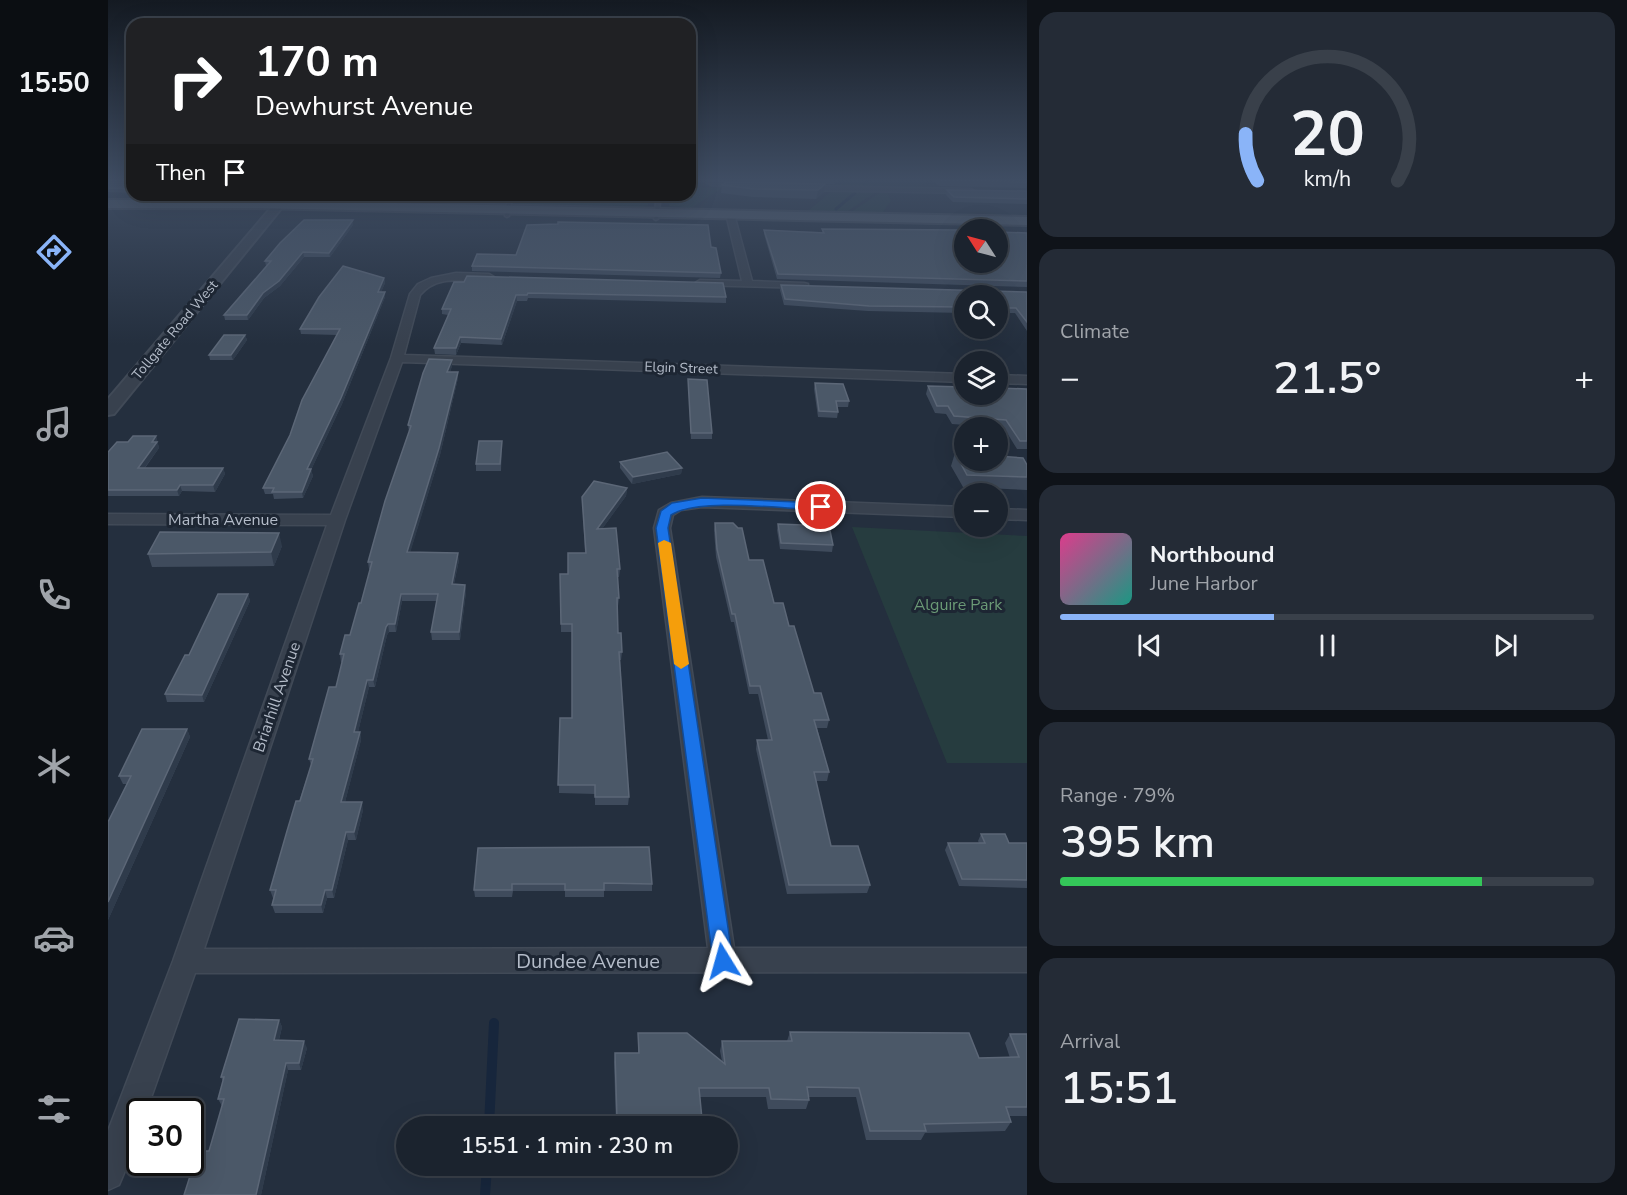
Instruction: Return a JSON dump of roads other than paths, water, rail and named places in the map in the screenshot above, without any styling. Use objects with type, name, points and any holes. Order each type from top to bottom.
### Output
[{"type":"street","name":"Tollgate Road West","points":[[108,410],[255,234]]},
{"type":"street","points":[[735,234],[748,285]]},
{"type":"street","name":"Briarhill Avenue","points":[[108,1174],[186,961],[337,520],[397,358],[415,294],[422,286],[435,280],[456,276],[496,277]]},
{"type":"street","points":[[689,283],[818,286]]},
{"type":"street","name":"Elgin Street","points":[[397,358],[954,378]]},
{"type":"street","points":[[1008,379],[1027,380]]},
{"type":"street","points":[[723,961],[662,528],[665,513],[677,506],[702,502],[954,512]]},
{"type":"street","points":[[1008,514],[1027,515]]},
{"type":"street","name":"Martha Avenue","points":[[108,519],[337,520]]},
{"type":"street","name":"Dundee Avenue","points":[[186,961],[1027,960]]},
{"type":"waterway","points":[[489,1116],[494,1023]]},
{"type":"waterway","points":[[485,1195],[486,1176]]},
{"type":"park label","name":"Alguire Park","points":[[958,605]]}]
